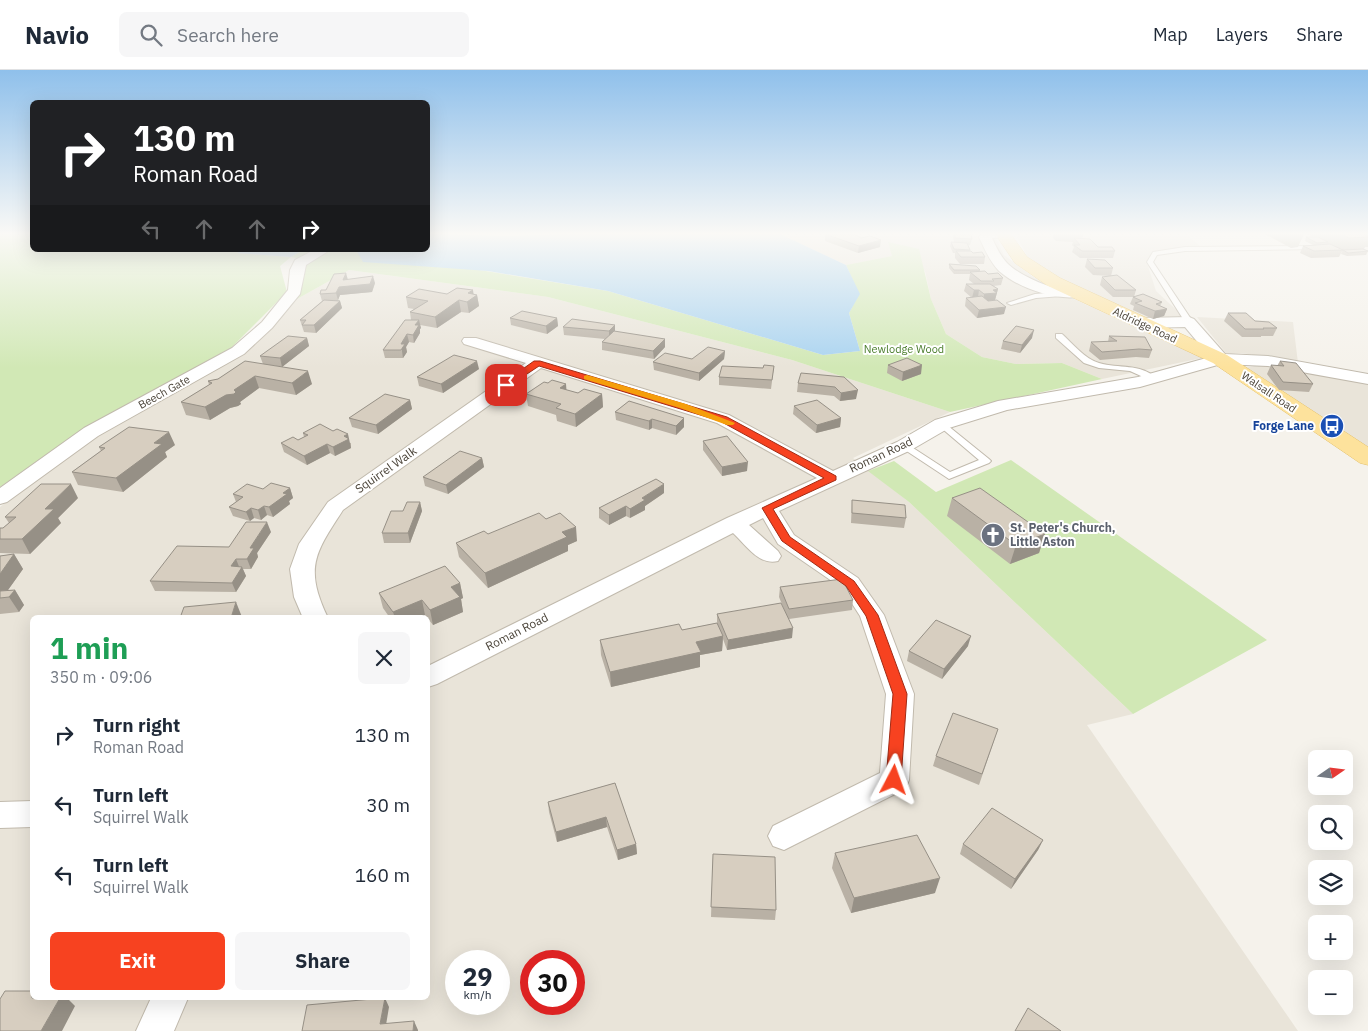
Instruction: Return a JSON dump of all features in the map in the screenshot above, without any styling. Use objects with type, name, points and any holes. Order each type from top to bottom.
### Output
[{"type":"main road","name":"Aldridge Road","points":[[1048,278],[1220,359]]},
{"type":"main road","name":"Walsall Road","points":[[1220,359],[1368,458]]},
{"type":"street","name":"Beech Gate","points":[[0,498],[91,432],[238,351],[267,325],[295,291],[296,278]]},
{"type":"street","points":[[1020,278],[1059,294],[1078,293]]},
{"type":"street","points":[[1141,323],[1190,322],[1220,359],[1268,361],[1368,379]]},
{"type":"street","points":[[470,341],[724,419],[832,478]]},
{"type":"street","name":"Roman Road","points":[[430,676],[735,523],[904,446],[942,424],[1004,405],[1152,378],[1220,359]]},
{"type":"street","name":"Squirrel Walk","points":[[315,615],[306,597],[302,569],[310,544],[335,506],[537,363]]},
{"type":"street","points":[[767,508],[786,539],[850,583],[872,615],[900,694],[894,780],[784,836]]},
{"type":"street","points":[[735,523],[770,556]]},
{"type":"street","points":[[0,814],[30,814]]},
{"type":"street","points":[[155,1031],[169,1000]]},
{"type":"lane","points":[[1161,278],[1190,322]]},
{"type":"lane","points":[[1011,303],[1030,297],[1059,294]]},
{"type":"lane","points":[[1058,336],[1087,362],[1099,366],[1132,369],[1152,378]]},
{"type":"lane","points":[[904,446],[949,476],[986,461],[942,424]]},
{"type":"shaded area","points":[[335,278],[407,278],[548,297],[792,360],[950,412],[853,458],[909,502],[1133,714],[1087,725],[1298,1031],[0,1031],[0,507],[97,433],[246,353],[297,299]]},
{"type":"shaded area","points":[[926,278],[1035,278],[1072,298],[1202,358],[1102,379],[1062,363],[1016,364],[982,357],[946,334],[931,299]]},
{"type":"shaded area","points":[[1057,278],[1152,278],[1156,291],[1185,318],[1142,320]]},
{"type":"shaded area","points":[[1197,317],[1293,322],[1298,363],[1242,353],[1226,353]]},
{"type":"shaded area","points":[[1260,365],[1368,383],[1368,451],[1244,368]]},
{"type":"green space","points":[[0,278],[283,278],[287,292],[226,353],[74,436],[0,487]]},
{"type":"green space","name":"Newlodge Wood","points":[[301,278],[335,278],[297,299]]},
{"type":"green space","name":"Newlodge Wood","points":[[407,278],[527,278],[608,291],[823,355],[860,351],[849,313],[859,294],[852,278],[926,278],[931,299],[946,334],[982,357],[1016,364],[1062,363],[1102,379],[950,412],[792,360],[548,297]]},
{"type":"green space","points":[[1011,460],[1267,640],[1133,714],[909,502],[868,471],[894,461],[936,492]]},
{"type":"water","points":[[529,278],[852,278],[860,294],[849,313],[860,351],[823,355],[608,291]]},
{"type":"building","points":[[332,278],[344,278],[343,280],[372,278],[370,284],[339,287],[336,293],[320,294],[321,290],[326,290]]},
{"type":"building","points":[[977,278],[1003,278],[992,279],[994,281],[981,281]]},
{"type":"building","points":[[1103,278],[1121,278],[1136,290],[1115,290]]},
{"type":"building","points":[[966,284],[990,284],[998,289],[993,290],[997,293],[984,294]]},
{"type":"building","points":[[457,288],[473,290],[468,293],[477,295],[467,302],[459,300],[435,317],[410,312],[428,301],[406,297],[419,289],[447,294]]},
{"type":"building","points":[[1143,294],[1162,302],[1156,304],[1167,309],[1155,311],[1135,303],[1142,301],[1133,297]]},
{"type":"building","points":[[982,296],[988,301],[997,300],[1006,307],[979,310],[966,298]]},
{"type":"building","points":[[324,300],[340,301],[314,325],[302,325],[306,320],[300,320]]},
{"type":"building","points":[[522,311],[557,318],[546,326],[510,318]]},
{"type":"building","points":[[1228,313],[1246,313],[1255,321],[1269,322],[1277,328],[1245,329]]},
{"type":"building","points":[[572,319],[615,325],[609,331],[563,327]]},
{"type":"building","points":[[405,320],[419,320],[415,325],[419,325],[413,335],[407,334],[401,344],[405,344],[401,350],[383,350]]},
{"type":"building","points":[[1016,326],[1034,330],[1022,345],[1003,341]]},
{"type":"building","points":[[614,331],[665,339],[653,351],[602,342]]},
{"type":"building","points":[[288,336],[307,338],[280,358],[260,356]]},
{"type":"building","points":[[1109,336],[1145,337],[1152,350],[1139,349],[1102,352],[1091,342],[1117,341]]},
{"type":"building","points":[[708,347],[725,351],[699,373],[653,362],[665,353],[692,359]]},
{"type":"building","points":[[454,355],[477,361],[441,384],[417,377]]},
{"type":"building","points":[[907,358],[922,365],[903,372],[888,365]]},
{"type":"building","points":[[245,361],[308,371],[292,383],[255,376],[234,390],[236,392],[234,394],[226,395],[205,407],[181,402],[212,383],[208,381],[218,379]]},
{"type":"building","points":[[1280,361],[1296,363],[1313,384],[1283,382],[1271,365],[1284,366]]},
{"type":"building","points":[[764,365],[774,366],[772,380],[719,377],[722,366],[763,368]]},
{"type":"building","points":[[801,373],[844,377],[858,390],[841,393],[835,387],[798,383]]},
{"type":"building","points":[[552,380],[566,384],[560,388],[578,393],[584,389],[602,394],[575,414],[556,408],[561,404],[526,394],[544,382],[548,383]]},
{"type":"building","points":[[385,394],[410,400],[376,425],[349,418]]},
{"type":"building","points":[[817,400],[841,418],[817,425],[794,406]]},
{"type":"building","points":[[629,401],[684,418],[676,426],[615,412]]},
{"type":"building","points":[[320,424],[333,431],[337,429],[348,434],[344,436],[349,439],[333,447],[327,444],[304,456],[281,443],[293,437],[298,440],[308,435],[303,433]]},
{"type":"building","points":[[129,427],[169,432],[154,443],[162,444],[116,478],[72,472],[105,448],[99,447]]},
{"type":"building","points":[[727,436],[748,462],[722,467],[703,441]]},
{"type":"building","points":[[460,451],[482,458],[446,485],[423,477]]},
{"type":"building","points":[[656,479],[664,484],[642,498],[645,500],[630,509],[626,506],[609,515],[599,508]]},
{"type":"building","points":[[271,483],[290,488],[283,493],[287,494],[269,507],[264,506],[258,510],[251,508],[246,512],[229,507],[243,497],[233,494],[247,484],[263,489]]},
{"type":"building","points":[[41,484],[71,484],[45,509],[54,509],[22,539],[0,539],[0,528],[3,528],[16,517],[5,517]]},
{"type":"building","points":[[980,488],[1045,534],[1016,545],[952,498]]},
{"type":"building","points":[[852,500],[905,505],[906,518],[852,513]]},
{"type":"building","points":[[407,502],[420,502],[408,533],[382,533],[391,511],[403,511]]},
{"type":"building","points":[[539,513],[546,519],[560,513],[576,527],[562,532],[567,537],[485,573],[456,543],[484,531],[488,534]]},
{"type":"building","points":[[246,522],[267,522],[250,548],[254,548],[247,559],[236,559],[231,566],[242,567],[232,583],[150,581],[177,546],[229,547]]},
{"type":"building","points":[[14,554],[0,574],[0,556]]},
{"type":"building","points":[[445,566],[460,583],[451,587],[460,597],[430,610],[422,600],[393,612],[379,593]]},
{"type":"building","points":[[842,579],[853,600],[789,609],[780,587]]},
{"type":"building","points":[[15,590],[9,597],[0,598],[0,591]]},
{"type":"building","points":[[236,602],[232,615],[181,615],[184,607]]},
{"type":"building","points":[[781,603],[793,628],[728,640],[717,614]]},
{"type":"building","points":[[936,620],[971,636],[944,669],[909,651]]},
{"type":"building","points":[[717,623],[723,636],[696,642],[701,652],[610,672],[600,640],[679,624],[682,630]]},
{"type":"building","points":[[953,713],[998,729],[982,774],[936,756]]},
{"type":"building","points":[[615,783],[636,844],[617,850],[606,817],[556,832],[548,802]]},
{"type":"building","points":[[992,808],[1043,840],[1015,879],[963,844]]},
{"type":"building","points":[[917,835],[940,878],[854,898],[835,853]]},
{"type":"building","points":[[713,854],[775,857],[776,910],[711,907]]},
{"type":"building","points":[[5,991],[30,991],[30,1000],[59,1000],[41,1031],[0,1031],[0,999]]},
{"type":"building","points":[[385,1000],[380,1024],[414,1021],[413,1031],[302,1031],[307,1005]]},
{"type":"building","points":[[1028,1008],[1061,1031],[1015,1031]]},
{"type":"slow traffic","points":[[587,377],[724,419],[730,423]]},
{"type":"place","name":"Forge Lane","points":[[1332,426]]},
{"type":"place","name":"St. Peter's Church, Little Aston","points":[[993,535]]},
{"type":"route","points":[[506,385],[537,363],[724,419],[832,478],[767,508],[786,539],[850,583],[872,615],[900,694],[894,780]]}]
